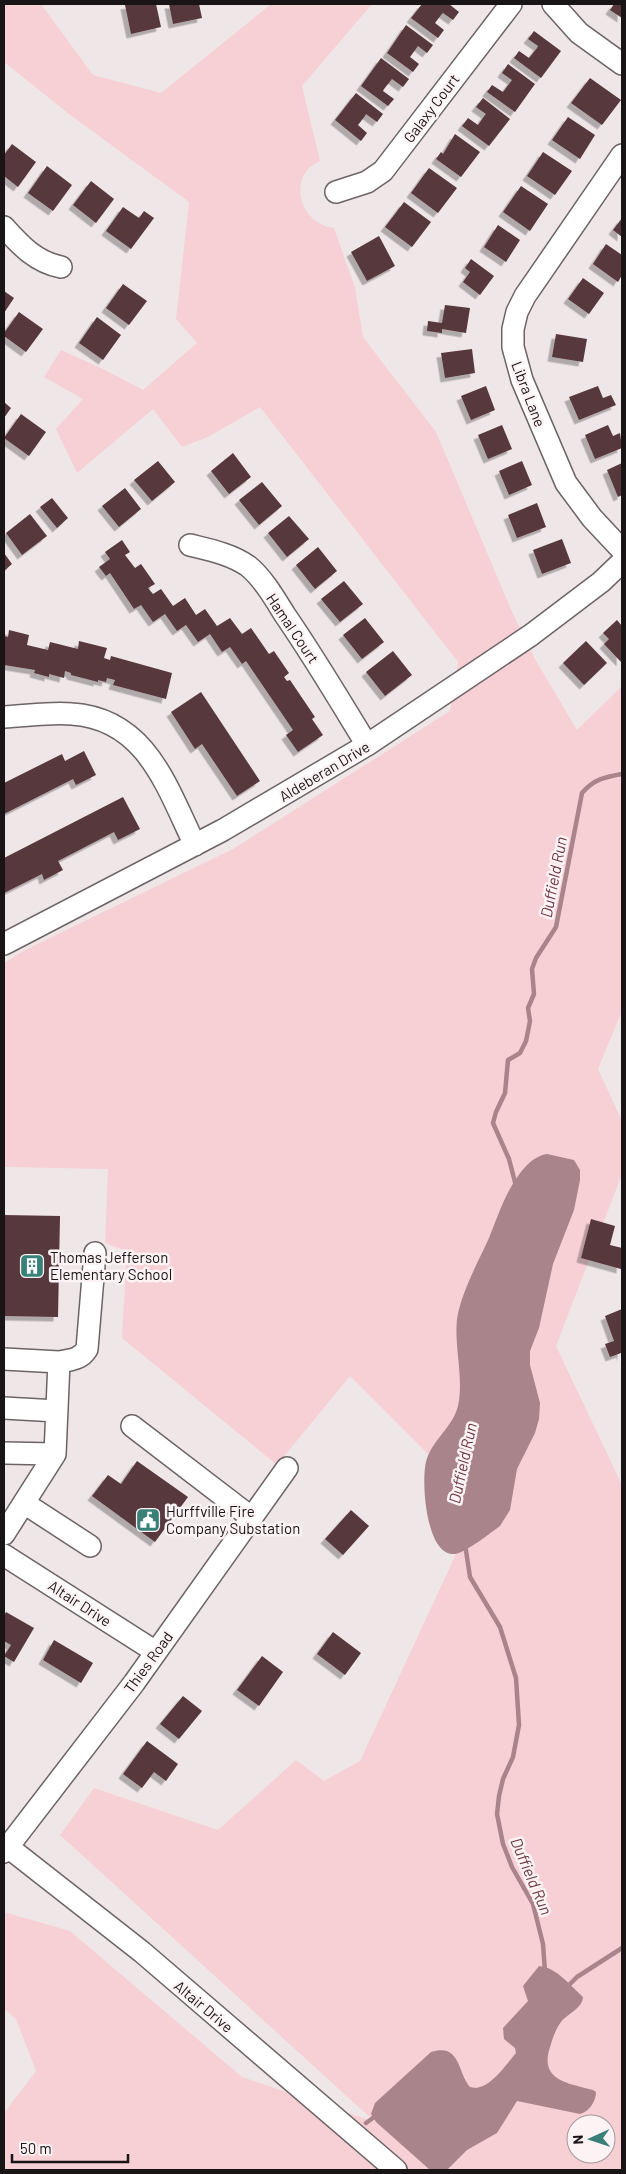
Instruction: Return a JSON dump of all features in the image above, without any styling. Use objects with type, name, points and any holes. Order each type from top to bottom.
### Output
[{"type":"street","name":"Galaxy Court","points":[[336,192],[367,182],[383,171],[511,4]]},
{"type":"street","points":[[553,4],[578,33],[622,64]]},
{"type":"street","name":"Libra Lane","points":[[622,155],[525,296],[517,312],[513,328],[513,347],[522,380],[566,483],[592,518],[622,550]]},
{"type":"street","points":[[4,228],[33,256],[48,264],[62,268]]},
{"type":"street","name":"Hamal Court","points":[[190,545],[236,559],[249,567],[259,578],[306,644],[367,745]]},
{"type":"street","name":"Aldeberan Drive","points":[[4,944],[195,845],[267,805],[367,745],[531,635],[600,582],[622,562]]},
{"type":"street","points":[[4,717],[74,714],[107,721],[119,728],[138,742],[150,756],[195,845]]},
{"type":"street","points":[[4,1359],[59,1362],[74,1360],[83,1355],[87,1349],[95,1253]]},
{"type":"street","points":[[4,1534],[55,1454],[59,1362]]},
{"type":"street","points":[[4,1408],[57,1411]]},
{"type":"street","points":[[132,1426],[252,1518]]},
{"type":"street","points":[[4,1453],[55,1454]]},
{"type":"street","name":"Thies Road","points":[[6,1850],[156,1652],[287,1468]]},
{"type":"street","points":[[24,1503],[90,1546]]},
{"type":"street","name":"Altair Drive","points":[[4,1554],[156,1652]]},
{"type":"street","name":"Altair Drive","points":[[6,1850],[142,1952],[396,2170]]},
{"type":"shaded area","points":[[4,4],[41,4],[93,75],[161,93],[271,4],[372,4],[302,86],[320,161],[309,168],[303,177],[300,187],[305,209],[312,218],[322,225],[334,228],[355,288],[363,337],[436,432],[513,614],[535,659],[577,730],[622,686],[622,1011],[598,1069],[622,1121],[622,1174],[556,1346],[622,1485],[622,2170],[4,2170],[4,2113],[36,2071],[16,2019],[4,2009],[4,1912],[70,1931],[242,2077],[375,2122],[60,1835],[94,1788],[218,1830],[296,1760],[324,1781],[360,1761],[456,1554],[429,1455],[350,1376],[277,1465],[122,1338],[127,1251],[105,1243],[108,1169],[4,1167],[4,963],[25,950],[233,849],[450,711],[458,662],[260,407],[210,436],[182,447],[153,409],[77,473],[56,429],[83,399],[44,377],[61,350],[143,390],[197,343],[176,319],[189,202],[69,114],[4,62]]},
{"type":"water","points":[[547,1154],[574,1160],[580,1170],[580,1180],[574,1210],[553,1264],[539,1328],[530,1351],[530,1365],[540,1403],[539,1419],[535,1433],[517,1469],[510,1510],[500,1526],[460,1553],[445,1552],[438,1544],[432,1531],[425,1501],[424,1485],[426,1462],[432,1447],[452,1421],[458,1406],[460,1374],[456,1330],[459,1309],[470,1278],[509,1190],[527,1165],[534,1159]]},
{"type":"water","points":[[539,1966],[545,1967],[557,1973],[583,1997],[580,2005],[557,2028],[548,2058],[552,2074],[558,2079],[596,2092],[593,2102],[589,2109],[580,2114],[517,2101],[497,2133],[467,2150],[447,2170],[430,2170],[376,2122],[371,2114],[375,2103],[431,2052],[441,2050],[453,2055],[457,2060],[470,2087],[477,2088],[490,2082],[516,2053],[515,2048],[504,2039],[503,2028],[528,2001],[523,1986]]},
{"type":"building","points":[[156,4],[161,27],[131,34],[125,5]]},
{"type":"building","points":[[169,4],[199,4],[202,18],[173,24]]},
{"type":"building","points":[[422,4],[449,4],[459,12],[453,20],[443,13],[441,15],[435,23],[444,30],[438,38],[411,18]]},
{"type":"building","points":[[614,4],[622,4],[622,18],[610,10]]},
{"type":"building","points":[[406,25],[433,45],[427,53],[418,46],[410,57],[419,64],[413,72],[387,53]]},
{"type":"building","points":[[534,31],[561,51],[541,78],[514,58],[519,51],[529,58],[537,48],[538,46],[528,39]]},
{"type":"building","points":[[381,58],[409,79],[403,87],[392,79],[384,89],[383,91],[394,99],[388,106],[361,86]]},
{"type":"building","points":[[508,64],[535,84],[515,112],[487,92],[492,85],[503,92],[512,80],[502,73]]},
{"type":"building","points":[[590,78],[621,100],[602,125],[571,103]]},
{"type":"building","points":[[356,93],[383,114],[377,122],[366,114],[358,125],[367,133],[361,141],[335,120]]},
{"type":"building","points":[[483,98],[510,119],[489,146],[462,126],[468,118],[478,125],[486,114],[476,107]]},
{"type":"building","points":[[568,117],[595,135],[580,159],[552,140]]},
{"type":"building","points":[[455,134],[480,152],[461,177],[436,159],[441,152],[443,154]]},
{"type":"building","points":[[12,144],[36,162],[18,187],[4,176],[4,155]]},
{"type":"building","points":[[543,152],[572,171],[555,195],[527,176]]},
{"type":"building","points":[[47,166],[72,185],[53,211],[28,193]]},
{"type":"building","points":[[429,168],[457,188],[438,213],[411,193]]},
{"type":"building","points":[[91,181],[114,199],[96,223],[73,205]]},
{"type":"building","points":[[521,186],[548,204],[530,231],[503,212]]},
{"type":"building","points":[[404,202],[431,222],[412,247],[385,227]]},
{"type":"building","points":[[123,207],[139,218],[144,211],[154,218],[131,249],[106,231]]},
{"type":"building","points":[[622,218],[622,237],[613,230]]},
{"type":"building","points":[[498,225],[520,240],[506,262],[484,247]]},
{"type":"building","points":[[379,236],[395,266],[367,281],[351,252]]},
{"type":"building","points":[[606,244],[622,255],[622,275],[618,282],[593,264]]},
{"type":"building","points":[[471,259],[494,276],[480,295],[463,282],[470,272],[465,268]]},
{"type":"building","points":[[583,278],[604,293],[589,314],[568,299]]},
{"type":"building","points":[[123,284],[147,301],[129,325],[106,308]]},
{"type":"building","points":[[4,291],[14,298],[4,313]]},
{"type":"building","points":[[445,305],[470,308],[466,333],[442,329],[442,333],[427,331],[428,321],[442,323]]},
{"type":"building","points":[[19,312],[43,329],[26,352],[4,336],[4,333]]},
{"type":"building","points":[[97,317],[121,335],[103,360],[79,343]]},
{"type":"building","points":[[556,334],[587,339],[583,362],[552,357]]},
{"type":"building","points":[[472,349],[475,373],[445,378],[441,353]]},
{"type":"building","points":[[486,386],[495,410],[471,420],[461,396]]},
{"type":"building","points":[[598,386],[603,398],[611,395],[616,405],[579,420],[569,397]]},
{"type":"building","points":[[4,402],[11,408],[4,418]]},
{"type":"building","points":[[21,414],[46,432],[29,456],[4,438]]},
{"type":"building","points":[[502,425],[512,449],[488,459],[478,435]]},
{"type":"building","points":[[608,425],[613,436],[620,433],[622,448],[595,459],[585,435]]},
{"type":"building","points":[[233,453],[251,477],[229,494],[211,471]]},
{"type":"building","points":[[158,461],[175,482],[152,501],[134,480]]},
{"type":"building","points":[[522,461],[532,485],[509,495],[499,471]]},
{"type":"building","points":[[622,463],[622,495],[618,497],[607,470]]},
{"type":"building","points":[[262,482],[282,506],[259,525],[239,500]]},
{"type":"building","points":[[125,488],[141,509],[119,527],[102,506]]},
{"type":"building","points":[[52,498],[68,518],[57,528],[40,507]]},
{"type":"building","points":[[537,503],[546,527],[517,538],[508,515]]},
{"type":"building","points":[[30,514],[47,536],[22,555],[6,533]]},
{"type":"building","points":[[289,516],[309,539],[287,557],[268,533]]},
{"type":"building","points":[[562,539],[571,563],[542,574],[533,550]]},
{"type":"building","points":[[122,540],[130,552],[125,555],[135,568],[141,564],[155,584],[148,588],[153,594],[161,589],[173,606],[185,598],[196,615],[205,609],[217,626],[230,618],[242,634],[251,628],[269,654],[274,651],[289,673],[284,677],[287,681],[290,680],[315,717],[312,719],[323,735],[298,752],[286,735],[293,730],[246,661],[242,664],[230,647],[222,652],[210,634],[198,642],[186,625],[177,631],[165,614],[153,622],[141,605],[134,609],[110,573],[106,576],[99,567],[110,559],[105,552]]},
{"type":"building","points":[[318,547],[337,571],[315,589],[296,565]]},
{"type":"building","points":[[4,553],[12,564],[4,571]]},
{"type":"building","points":[[344,581],[363,604],[340,622],[321,599]]},
{"type":"building","points":[[365,618],[384,642],[362,659],[343,635]]},
{"type":"building","points":[[617,620],[622,626],[621,662],[604,644],[609,639],[603,633]]},
{"type":"building","points":[[9,630],[29,635],[27,645],[48,650],[50,642],[78,649],[79,641],[107,648],[104,658],[110,660],[111,656],[172,673],[166,699],[113,685],[115,680],[107,678],[106,682],[98,680],[98,682],[71,675],[71,673],[65,671],[64,678],[49,674],[49,677],[34,673],[35,670],[4,665],[4,636],[8,637]]},
{"type":"building","points":[[586,641],[607,663],[584,685],[563,663]]},
{"type":"building","points":[[393,651],[412,675],[385,696],[366,672]]},
{"type":"building","points":[[201,692],[260,781],[237,796],[202,744],[195,749],[171,712]]},
{"type":"building","points":[[84,751],[96,775],[76,785],[73,779],[4,814],[4,783],[62,754],[65,761]]},
{"type":"building","points":[[123,797],[140,829],[118,840],[114,832],[58,861],[63,870],[44,880],[42,874],[4,893],[4,858]]},
{"type":"building","name":"Thomas Jefferson Elementary School","points":[[4,1215],[60,1216],[58,1317],[4,1316]]},
{"type":"building","points":[[591,1219],[615,1226],[610,1245],[622,1248],[621,1269],[581,1258]]},
{"type":"building","points":[[622,1309],[622,1357],[621,1353],[610,1357],[605,1344],[614,1341],[605,1316]]},
{"type":"building","name":"Hurffville Fire Company Substation","points":[[137,1461],[188,1497],[155,1542],[92,1496],[108,1475],[121,1484]]},
{"type":"building","points":[[351,1510],[369,1526],[343,1555],[325,1539]]},
{"type":"building","points":[[6,1612],[34,1628],[14,1662],[4,1656],[11,1645],[4,1641],[4,1616]]},
{"type":"building","points":[[333,1632],[361,1653],[345,1675],[317,1654]]},
{"type":"building","points":[[54,1640],[93,1663],[81,1683],[43,1660]]},
{"type":"building","points":[[262,1656],[283,1672],[259,1706],[237,1690]]},
{"type":"building","points":[[183,1696],[202,1711],[179,1739],[160,1724]]},
{"type":"building","points":[[147,1741],[178,1764],[166,1781],[154,1772],[142,1788],[123,1774]]},
{"type":"waterway","name":"Duffield Run","points":[[516,1186],[509,1159],[493,1123],[505,1093],[508,1060],[520,1053],[526,1041],[530,1021],[528,1008],[534,994],[532,969],[536,958],[556,927],[582,793],[600,779],[622,774]]},
{"type":"waterway","name":"Duffield Run","points":[[465,1544],[470,1577],[500,1627],[516,1678],[519,1725],[513,1757],[503,1779],[497,1814],[503,1844],[512,1867],[533,1904],[543,1944],[545,1972]]},
{"type":"waterway","points":[[565,1989],[577,1977],[622,1948]]},
{"type":"waterway","name":"Duffield Run","points":[[366,2123],[377,2115]]},
{"type":"place","name":"Thomas Jefferson Elementary School","points":[[32,1266]]},
{"type":"place","name":"Hurffville Fire Company Substation","points":[[148,1520]]}]
